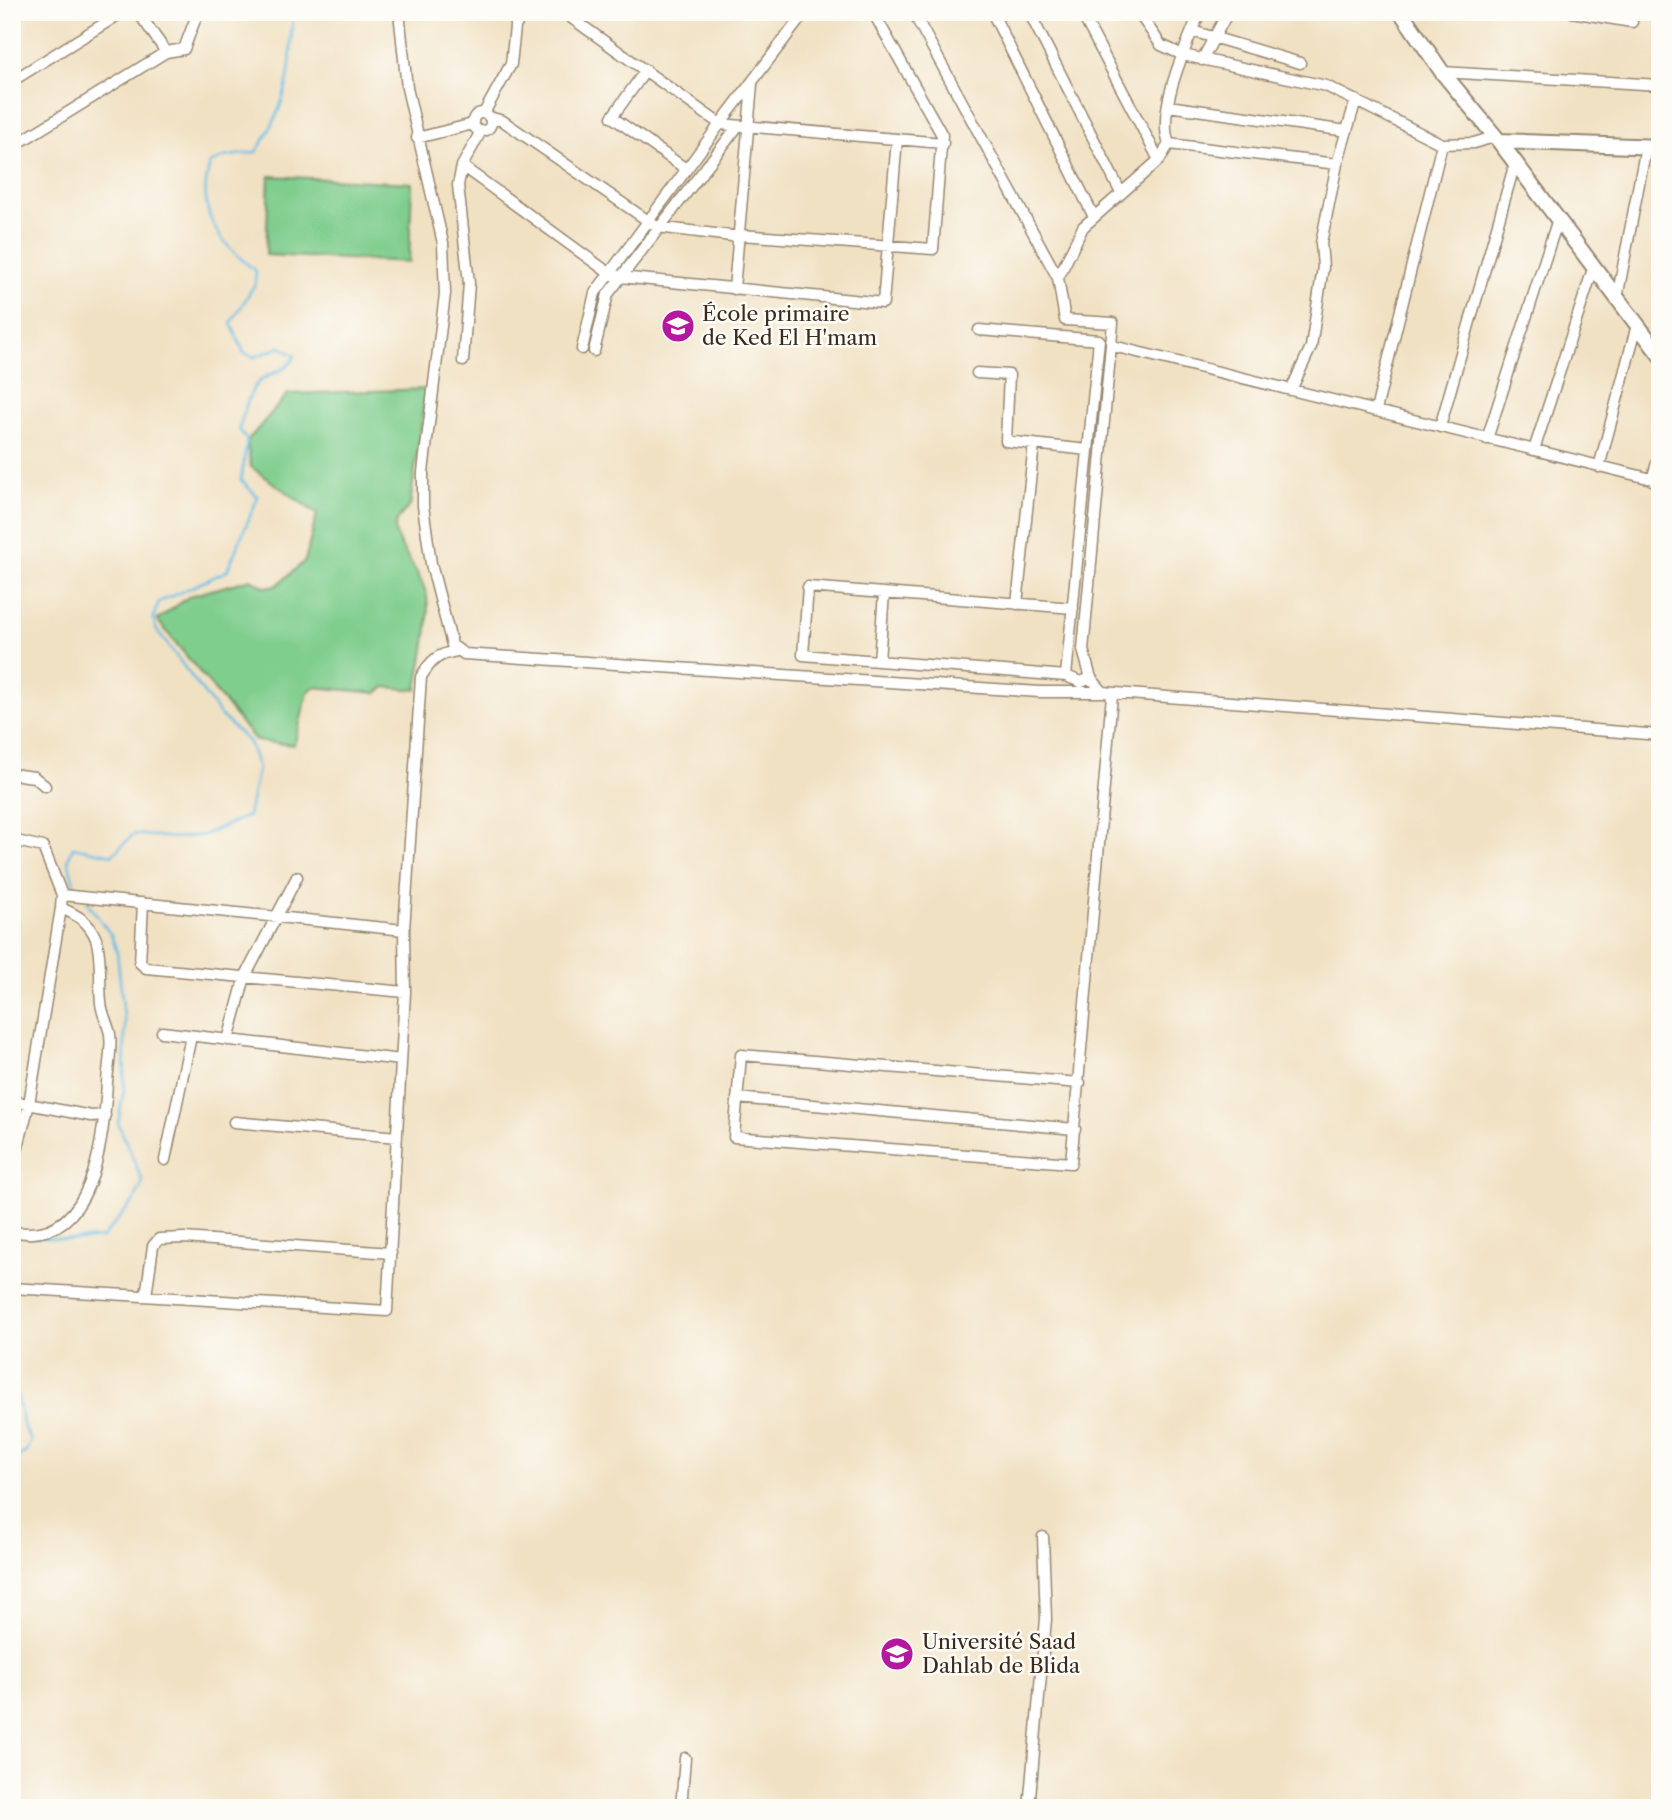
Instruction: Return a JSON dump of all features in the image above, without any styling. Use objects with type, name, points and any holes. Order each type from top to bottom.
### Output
[{"type":"street","points":[[12,81],[123,12]]},
{"type":"street","points":[[138,12],[166,52]]},
{"type":"street","points":[[12,147],[166,52],[184,49],[198,12]]},
{"type":"street","points":[[399,12],[407,88],[417,138],[436,205],[446,279],[423,472],[424,506],[431,564],[452,645],[457,651],[464,654],[930,685],[1083,684],[1107,694]]},
{"type":"street","points":[[417,138],[490,126],[487,115],[511,64],[515,27],[523,12]]},
{"type":"street","points":[[563,12],[720,124],[943,143]]},
{"type":"street","points":[[594,351],[608,294],[686,169],[805,12]]},
{"type":"street","points":[[463,361],[469,283],[458,185],[462,166],[477,127],[475,115],[487,115],[503,121],[652,225],[740,236],[933,249],[943,143],[873,12]]},
{"type":"street","points":[[913,12],[1058,278],[1065,320],[1113,323],[1113,346],[1083,650],[1083,684]]},
{"type":"street","points":[[992,12],[1094,217]]},
{"type":"street","points":[[1029,12],[1121,192]]},
{"type":"street","points":[[1081,12],[1159,160]]},
{"type":"street","points":[[1138,12],[1161,45],[1183,55],[1326,86],[1442,144],[1496,139],[1653,147],[1617,298]]},
{"type":"street","points":[[1058,278],[1083,227],[1159,160],[1169,144],[1164,121],[1183,55],[1200,12]]},
{"type":"street","points":[[1202,60],[1228,12]]},
{"type":"street","points":[[1401,12],[1442,72],[1515,163],[1660,355]]},
{"type":"street","points":[[1572,12],[1632,22]]},
{"type":"street","points":[[1192,31],[1300,63]]},
{"type":"street","points":[[646,70],[612,117],[686,169]]},
{"type":"street","points":[[1442,72],[1660,85]]},
{"type":"street","points":[[734,289],[740,236],[743,126],[753,82]]},
{"type":"street","points":[[1291,390],[1311,347],[1323,267],[1321,243],[1337,164],[1356,100]]},
{"type":"street","points":[[1168,106],[1347,131]]},
{"type":"street","points":[[582,349],[595,293],[609,273],[743,126]]},
{"type":"street","points":[[462,166],[609,273],[620,277],[883,303],[897,139]]},
{"type":"street","points":[[1169,144],[1337,164]]},
{"type":"street","points":[[1376,410],[1442,144]]},
{"type":"street","points":[[1440,427],[1515,163]]},
{"type":"street","points":[[1488,439],[1558,219]]},
{"type":"street","points":[[1534,450],[1594,266]]},
{"type":"street","points":[[1599,467],[1637,325]]},
{"type":"street","points":[[979,330],[1099,340],[1066,676]]},
{"type":"street","points":[[1113,346],[1656,481],[1660,452]]},
{"type":"street","points":[[977,373],[1009,375],[1006,441],[1088,450]]},
{"type":"street","points":[[1017,604],[1034,444]]},
{"type":"street","points":[[1073,608],[808,587],[803,654],[1066,676],[1107,694],[1660,735]]},
{"type":"street","points":[[879,661],[884,593]]},
{"type":"street","points":[[12,1288],[387,1311],[405,992],[404,930],[421,677],[430,662],[440,654],[457,651]]},
{"type":"street","points":[[1080,1083],[741,1055],[734,1137],[1071,1163],[1080,1083],[1107,694]]},
{"type":"street","points":[[12,774],[34,777],[45,786]]},
{"type":"street","points":[[12,840],[43,847],[62,895],[29,1104],[12,1170]]},
{"type":"street","points":[[228,1040],[244,977],[297,877]]},
{"type":"street","points":[[62,895],[404,930]]},
{"type":"street","points":[[143,903],[142,966],[405,992]]},
{"type":"street","points":[[12,1231],[43,1232],[78,1209],[94,1172],[105,1115],[110,1036],[102,1007],[96,940],[84,919],[61,908]]},
{"type":"street","points":[[162,1032],[401,1060]]},
{"type":"street","points":[[165,1160],[191,1035]]},
{"type":"street","points":[[737,1098],[1075,1129]]},
{"type":"street","points":[[12,1101],[91,1116],[105,1115]]},
{"type":"street","points":[[234,1122],[397,1137]]},
{"type":"street","points":[[146,1296],[153,1247],[159,1239],[184,1238],[391,1253]]},
{"type":"street","points":[[1029,1808],[1046,1619],[1043,1537]]},
{"type":"street","points":[[681,1808],[685,1758]]},
{"type":"green space","points":[[269,176],[412,183],[409,262],[266,255]]},
{"type":"green space","points":[[426,389],[410,506],[395,525],[399,542],[421,580],[427,598],[427,632],[417,690],[385,687],[377,693],[314,687],[308,692],[294,745],[256,741],[157,620],[190,596],[251,579],[265,587],[276,586],[305,561],[317,514],[251,467],[247,441],[288,394]]},
{"type":"waterway","points":[[77,895],[68,860],[73,847],[112,855],[134,834],[175,838],[203,835],[248,816],[258,768],[249,742],[221,716],[156,629],[153,618],[159,602],[227,571],[258,497],[241,480],[247,441],[239,429],[255,386],[287,366],[295,356],[281,347],[254,357],[244,353],[231,323],[255,284],[256,271],[221,237],[208,212],[206,197],[210,164],[224,157],[256,152],[270,129],[281,104],[288,77],[294,12]]},
{"type":"waterway","points":[[16,1236],[76,1240],[102,1238],[133,1202],[143,1182],[118,1123],[124,1090],[125,1027],[117,952],[111,935],[87,902]]},
{"type":"waterway","points":[[12,1372],[24,1428],[31,1440],[25,1453],[12,1459]]},
{"type":"place","name":"École primaire de Ked El H'mam","points":[[678,326]]},
{"type":"place","name":"Université Saad Dahlab de Blida","points":[[897,1654]]}]
